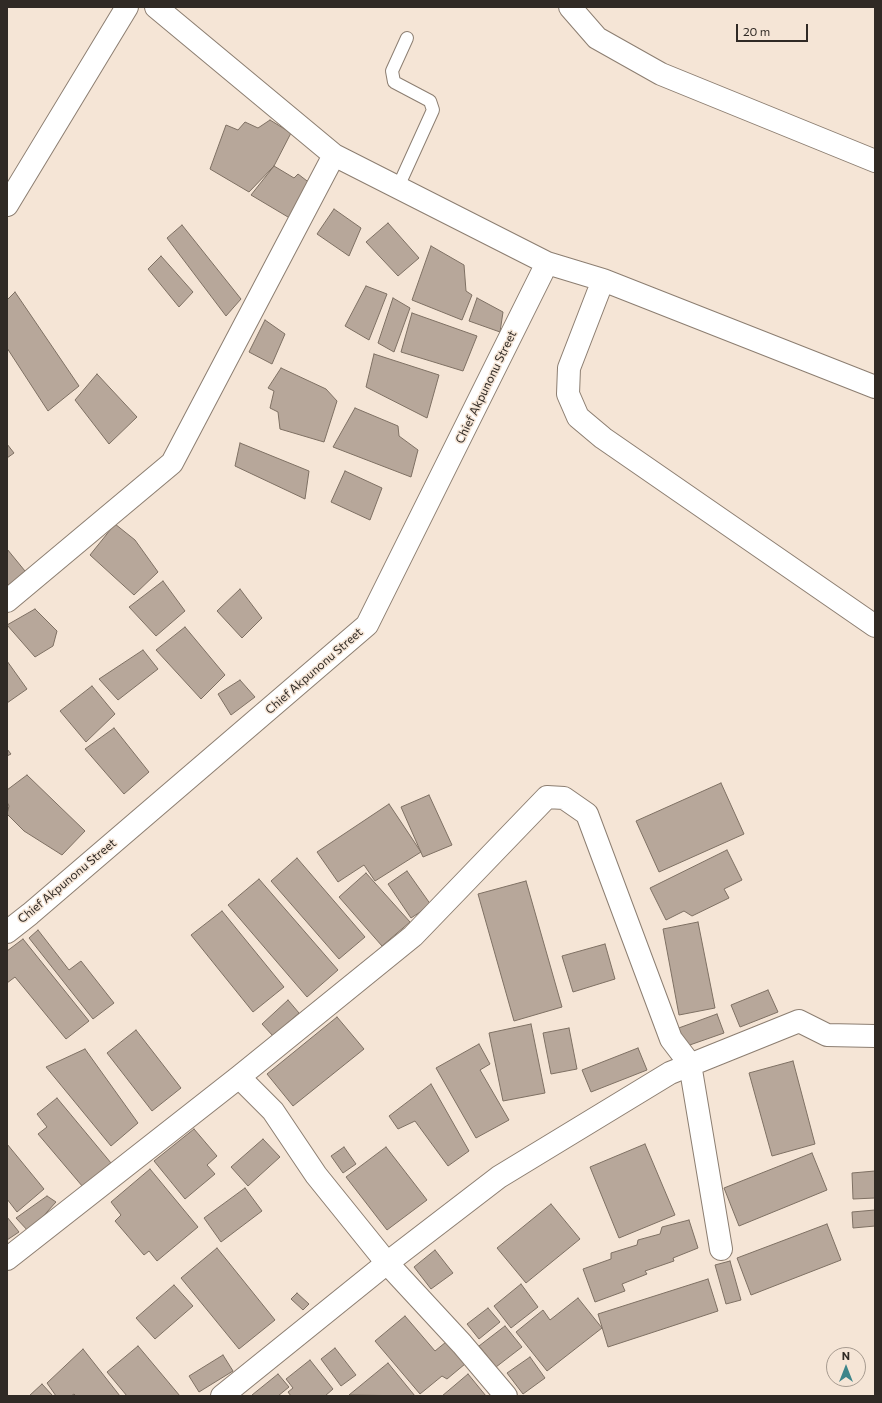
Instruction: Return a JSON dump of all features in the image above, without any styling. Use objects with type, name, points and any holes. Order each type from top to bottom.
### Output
[{"type":"street","points":[[156,7],[334,155],[548,263],[603,280],[875,387]]},
{"type":"street","points":[[570,7],[597,38],[661,74],[875,161]]},
{"type":"street","points":[[9,196],[118,11]]},
{"type":"street","points":[[7,601],[172,463],[334,155]]},
{"type":"street","name":"Chief Akpunonu Street","points":[[7,932],[30,914],[367,625],[548,263]]},
{"type":"street","points":[[603,280],[569,368],[568,394],[578,417],[603,438],[875,626]]},
{"type":"street","points":[[7,1259],[239,1077],[413,936],[547,797],[564,798],[587,814],[671,1039],[690,1064],[721,1249]]},
{"type":"street","points":[[222,1396],[387,1263],[499,1178],[670,1073],[799,1021],[827,1035],[875,1036]]},
{"type":"street","points":[[239,1077],[273,1111],[316,1175],[387,1263],[462,1344],[506,1396]]},
{"type":"lane","points":[[398,187],[433,110],[430,101],[394,82],[392,71],[407,38]]},
{"type":"building","points":[[270,120],[291,133],[274,166],[249,192],[210,169],[226,125],[238,130],[245,122],[258,128]]},
{"type":"building","points":[[274,166],[294,178],[298,174],[311,184],[293,220],[251,195]]},
{"type":"building","points":[[334,209],[361,228],[349,256],[317,234]]},
{"type":"building","points":[[388,223],[419,258],[398,276],[366,242]]},
{"type":"building","points":[[182,225],[241,299],[226,316],[167,238]]},
{"type":"building","points":[[431,246],[464,265],[466,291],[472,295],[462,320],[412,300]]},
{"type":"building","points":[[161,256],[193,292],[179,307],[148,269]]},
{"type":"building","points":[[366,286],[387,294],[369,340],[345,326]]},
{"type":"building","points":[[15,292],[79,386],[48,411],[7,348],[7,300]]},
{"type":"building","points":[[393,298],[410,308],[394,352],[378,343]]},
{"type":"building","points":[[477,298],[503,312],[500,332],[469,321]]},
{"type":"building","points":[[412,313],[477,336],[463,371],[401,352]]},
{"type":"building","points":[[265,320],[285,334],[272,364],[249,352]]},
{"type":"building","points":[[374,354],[439,375],[427,418],[366,387]]},
{"type":"building","points":[[281,368],[326,389],[337,401],[324,442],[280,429],[278,412],[270,408],[274,391],[268,388]]},
{"type":"building","points":[[97,374],[137,417],[109,444],[75,400]]},
{"type":"building","points":[[355,408],[398,426],[399,436],[418,450],[411,477],[333,447]]},
{"type":"building","points":[[240,443],[309,471],[305,499],[235,466]]},
{"type":"building","points":[[7,444],[14,453],[7,458]]},
{"type":"building","points":[[345,471],[382,488],[370,520],[331,502]]},
{"type":"building","points":[[115,524],[135,540],[158,572],[134,595],[90,555]]},
{"type":"building","points":[[7,549],[25,571],[7,590]]},
{"type":"building","points":[[163,581],[185,611],[156,636],[129,607]]},
{"type":"building","points":[[240,589],[262,618],[242,638],[217,611]]},
{"type":"building","points":[[35,609],[57,631],[53,646],[35,657],[7,625]]},
{"type":"building","points":[[185,627],[225,675],[201,699],[156,650]]},
{"type":"building","points":[[143,650],[158,669],[118,700],[99,679]]},
{"type":"building","points":[[7,661],[27,689],[7,703]]},
{"type":"building","points":[[240,680],[255,697],[231,715],[218,694]]},
{"type":"building","points":[[92,686],[115,714],[86,742],[60,711]]},
{"type":"building","points":[[114,728],[149,772],[124,794],[85,749]]},
{"type":"building","points":[[7,749],[11,754],[7,756]]},
{"type":"building","points":[[27,775],[85,831],[62,855],[24,831],[7,814],[9,806],[7,802],[7,790]]},
{"type":"building","points":[[721,783],[744,834],[659,872],[636,821]]},
{"type":"building","points":[[429,795],[452,845],[423,857],[401,807]]},
{"type":"building","points":[[389,804],[421,852],[375,881],[364,865],[338,882],[317,852]]},
{"type":"building","points":[[727,850],[742,880],[724,889],[729,898],[692,916],[684,911],[666,920],[650,888]]},
{"type":"building","points":[[297,858],[365,937],[339,959],[271,881]]},
{"type":"building","points":[[407,871],[431,905],[411,918],[388,884]]},
{"type":"building","points":[[366,873],[410,922],[382,946],[339,897]]},
{"type":"building","points":[[259,879],[338,970],[307,997],[228,905]]},
{"type":"building","points":[[526,881],[562,1007],[514,1021],[478,894]]},
{"type":"building","points":[[222,911],[284,987],[253,1012],[191,935]]},
{"type":"building","points":[[698,922],[715,1008],[679,1015],[663,929]]},
{"type":"building","points":[[38,930],[69,970],[81,961],[114,1003],[93,1019],[29,938]]},
{"type":"building","points":[[23,939],[89,1021],[66,1039],[15,977],[7,983],[7,951]]},
{"type":"building","points":[[605,944],[615,979],[573,992],[562,956]]},
{"type":"building","points":[[768,990],[778,1012],[740,1027],[731,1005]]},
{"type":"building","points":[[288,1000],[299,1013],[273,1036],[262,1024]]},
{"type":"building","points":[[717,1014],[724,1033],[684,1047],[676,1029]]},
{"type":"building","points":[[337,1017],[364,1049],[293,1106],[267,1074]]},
{"type":"building","points":[[531,1024],[545,1093],[503,1101],[489,1033]]},
{"type":"building","points":[[569,1028],[577,1069],[551,1074],[543,1033]]},
{"type":"building","points":[[136,1030],[181,1088],[152,1111],[107,1053]]},
{"type":"building","points":[[479,1044],[490,1064],[480,1070],[509,1120],[476,1138],[436,1068]]},
{"type":"building","points":[[638,1048],[647,1070],[591,1092],[582,1070]]},
{"type":"building","points":[[85,1049],[138,1123],[111,1146],[46,1067]]},
{"type":"building","points":[[793,1061],[815,1144],[772,1156],[749,1073]]},
{"type":"building","points":[[431,1084],[469,1151],[448,1166],[415,1121],[398,1129],[389,1116]]},
{"type":"building","points":[[57,1098],[111,1163],[83,1187],[38,1134],[47,1127],[37,1114]]},
{"type":"building","points":[[194,1129],[217,1156],[207,1165],[215,1174],[185,1199],[154,1161]]},
{"type":"building","points":[[263,1139],[280,1157],[248,1186],[231,1167]]},
{"type":"building","points":[[7,1144],[44,1189],[17,1212],[7,1199]]},
{"type":"building","points":[[645,1144],[675,1215],[619,1238],[590,1167]]},
{"type":"building","points":[[344,1147],[356,1164],[343,1173],[331,1156]]},
{"type":"building","points":[[386,1147],[427,1200],[387,1230],[346,1177]]},
{"type":"building","points":[[812,1153],[827,1190],[739,1226],[724,1188]]},
{"type":"building","points":[[150,1169],[198,1227],[157,1261],[149,1251],[144,1255],[115,1221],[121,1215],[111,1202]]},
{"type":"building","points":[[875,1171],[875,1198],[853,1199],[852,1173]]},
{"type":"building","points":[[245,1188],[262,1211],[221,1242],[204,1218]]},
{"type":"building","points":[[47,1196],[56,1202],[29,1232],[16,1218]]},
{"type":"building","points":[[551,1204],[580,1239],[526,1283],[497,1248]]},
{"type":"building","points":[[875,1210],[875,1226],[853,1228],[852,1212]]},
{"type":"building","points":[[7,1217],[19,1232],[7,1240]]},
{"type":"building","points":[[689,1220],[698,1248],[673,1258],[674,1261],[645,1271],[647,1274],[622,1284],[625,1291],[595,1302],[583,1269],[611,1259],[611,1253],[637,1245],[638,1240],[660,1234],[662,1227]]},
{"type":"building","points":[[827,1224],[841,1260],[751,1295],[737,1258]]},
{"type":"building","points":[[217,1248],[275,1320],[239,1349],[181,1278]]},
{"type":"building","points":[[435,1250],[453,1273],[431,1289],[414,1267]]},
{"type":"building","points":[[730,1261],[741,1300],[726,1304],[715,1265]]},
{"type":"building","points":[[708,1279],[718,1311],[608,1347],[598,1314]]},
{"type":"building","points":[[521,1284],[538,1307],[511,1328],[494,1306]]},
{"type":"building","points":[[174,1285],[193,1306],[155,1339],[136,1318]]},
{"type":"building","points":[[297,1293],[309,1304],[303,1310],[291,1299]]},
{"type":"building","points":[[578,1298],[602,1328],[547,1371],[516,1332],[543,1310],[550,1320]]},
{"type":"building","points":[[488,1308],[500,1322],[479,1339],[467,1324]]},
{"type":"building","points":[[405,1316],[435,1351],[446,1342],[465,1364],[447,1379],[442,1376],[420,1394],[375,1341]]},
{"type":"building","points":[[505,1326],[522,1347],[496,1367],[479,1346]]},
{"type":"building","points":[[138,1346],[180,1396],[127,1396],[107,1372]]},
{"type":"building","points":[[335,1348],[356,1375],[341,1386],[321,1359]]},
{"type":"building","points":[[83,1349],[120,1396],[76,1396],[74,1394],[71,1396],[56,1396],[47,1383]]},
{"type":"building","points":[[223,1355],[233,1371],[199,1392],[189,1376]]},
{"type":"building","points":[[530,1357],[545,1378],[523,1394],[507,1373]]},
{"type":"building","points":[[310,1360],[333,1389],[325,1396],[291,1396],[288,1392],[293,1388],[286,1379]]},
{"type":"building","points":[[388,1363],[415,1396],[349,1395]]},
{"type":"building","points":[[278,1374],[289,1387],[278,1396],[252,1395]]},
{"type":"building","points":[[468,1374],[486,1396],[442,1396]]},
{"type":"building","points":[[42,1384],[53,1396],[29,1396]]}]
